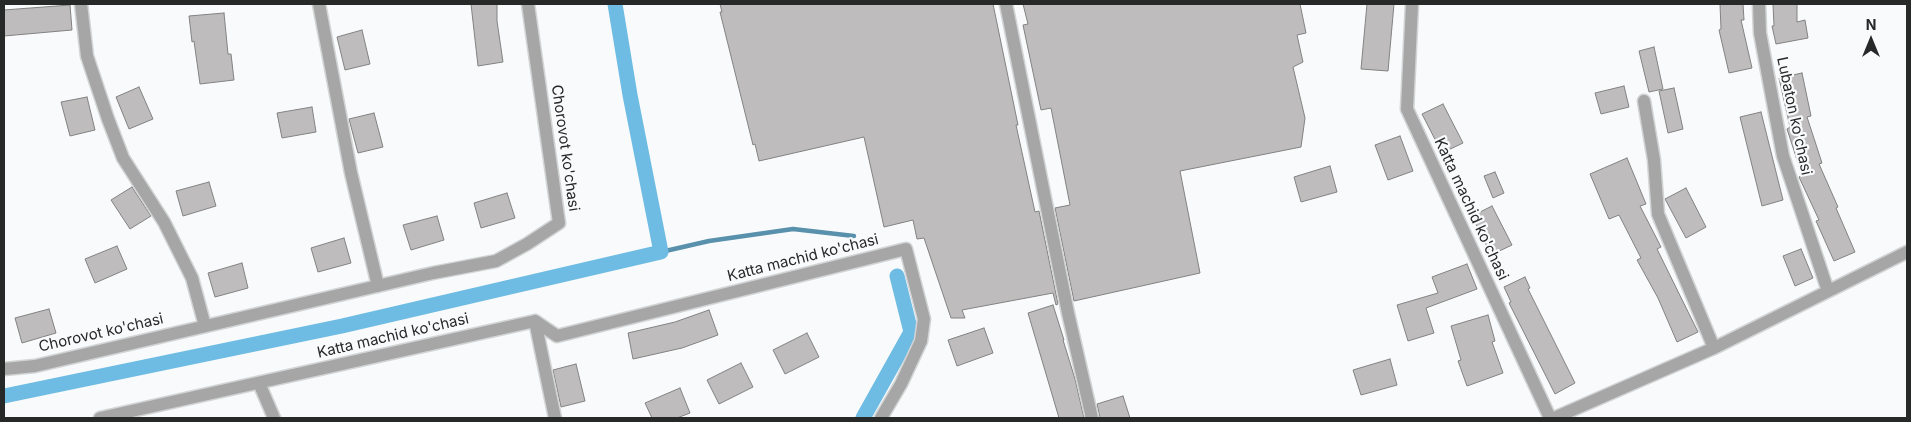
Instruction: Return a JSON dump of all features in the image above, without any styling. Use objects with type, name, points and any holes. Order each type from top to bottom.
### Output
[{"type":"street","points":[[81,4],[87,56],[108,119],[124,158],[164,222],[192,278],[205,326]]},
{"type":"street","points":[[319,4],[351,173],[378,286]]},
{"type":"street","name":"Chorovot ko'chasi","points":[[4,370],[35,366],[496,260],[527,244],[559,223],[528,4]]},
{"type":"street","points":[[1006,4],[1068,313],[1092,418]]},
{"type":"street","name":"Katta machid ko'chasi","points":[[1412,4],[1407,109],[1550,418]]},
{"type":"street","name":"Lubaton ko'chasi","points":[[1759,4],[1760,34],[1783,156],[1828,291]]},
{"type":"street","points":[[1644,101],[1654,160],[1658,214],[1714,348]]},
{"type":"street","name":"Katta machid ko'chasi","points":[[100,418],[535,322],[557,336],[906,249],[924,319],[921,341],[901,384],[881,418]]},
{"type":"street","points":[[1554,418],[1714,348],[1907,252]]},
{"type":"street","points":[[535,322],[555,418]]},
{"type":"street","points":[[259,383],[274,418]]},
{"type":"building","points":[[471,4],[497,4],[497,21],[503,62],[478,66]]},
{"type":"building","points":[[720,4],[993,4],[1018,125],[1016,125],[1035,212],[1039,211],[1058,304],[1056,305],[1053,293],[962,310],[965,318],[951,318],[924,238],[917,239],[913,220],[884,227],[864,137],[759,161],[755,144],[753,145],[720,12],[722,12]]},
{"type":"building","points":[[1023,4],[1300,4],[1306,33],[1297,35],[1303,62],[1293,67],[1305,118],[1301,147],[1180,171],[1200,273],[1074,301],[1055,208],[1070,205],[1051,108],[1041,110],[1023,25],[1028,24]]},
{"type":"building","points":[[1367,4],[1394,4],[1388,71],[1361,69]]},
{"type":"building","points":[[1720,4],[1743,4],[1744,20],[1741,20],[1752,68],[1729,73],[1719,30],[1721,29]]},
{"type":"building","points":[[1773,4],[1797,4],[1797,22],[1805,20],[1808,38],[1776,44],[1772,26],[1774,26]]},
{"type":"building","points":[[70,5],[72,30],[4,36],[4,10]]},
{"type":"building","points":[[224,13],[228,54],[231,54],[234,80],[200,84],[189,16]]},
{"type":"building","points":[[362,30],[370,64],[345,70],[337,37]]},
{"type":"building","points":[[1654,47],[1663,89],[1649,92],[1639,51]]},
{"type":"building","points":[[1802,73],[1811,116],[1807,117],[1822,163],[1819,164],[1855,252],[1834,261],[1816,221],[1819,220],[1799,177],[1802,175],[1787,129],[1790,127],[1779,78]]},
{"type":"building","points":[[1624,86],[1629,107],[1601,114],[1595,93]]},
{"type":"building","points":[[139,87],[153,119],[129,129],[116,97]]},
{"type":"building","points":[[1674,88],[1683,129],[1668,133],[1659,91]]},
{"type":"building","points":[[87,97],[95,130],[70,136],[61,102]]},
{"type":"building","points":[[1443,104],[1463,143],[1442,153],[1422,114]]},
{"type":"building","points":[[312,107],[316,132],[282,138],[277,113]]},
{"type":"building","points":[[1761,112],[1783,200],[1762,206],[1740,117]]},
{"type":"building","points":[[374,113],[383,147],[358,153],[349,119]]},
{"type":"building","points":[[1400,136],[1413,171],[1388,180],[1375,145]]},
{"type":"building","points":[[1627,158],[1646,204],[1640,206],[1661,247],[1657,249],[1698,332],[1677,342],[1658,298],[1637,260],[1641,258],[1619,215],[1609,219],[1590,174]]},
{"type":"building","points":[[1330,166],[1337,192],[1301,202],[1294,177]]},
{"type":"building","points":[[1495,172],[1504,193],[1493,198],[1484,176]]},
{"type":"building","points":[[209,182],[216,206],[183,216],[176,191]]},
{"type":"building","points":[[132,187],[151,216],[130,229],[111,200]]},
{"type":"building","points":[[1686,188],[1706,227],[1686,238],[1665,199]]},
{"type":"building","points":[[507,193],[515,218],[481,228],[474,203]]},
{"type":"building","points":[[1492,206],[1512,245],[1491,255],[1472,216]]},
{"type":"building","points":[[437,216],[444,240],[411,250],[403,225]]},
{"type":"building","points":[[344,238],[351,263],[318,272],[311,248]]},
{"type":"building","points":[[117,246],[127,269],[95,283],[85,259]]},
{"type":"building","points":[[1801,249],[1813,278],[1795,286],[1783,256]]},
{"type":"building","points":[[242,263],[248,288],[215,297],[208,273]]},
{"type":"building","points":[[1467,264],[1477,289],[1426,308],[1434,333],[1408,341],[1397,305],[1438,293],[1432,277]]},
{"type":"building","points":[[1525,277],[1530,288],[1528,289],[1575,383],[1555,394],[1509,303],[1511,302],[1504,287]]},
{"type":"building","points":[[1053,305],[1075,379],[1084,418],[1059,418],[1028,313]]},
{"type":"building","points":[[49,309],[56,333],[22,343],[15,318]]},
{"type":"building","points":[[709,310],[718,335],[682,348],[633,359],[628,333],[675,322]]},
{"type":"building","points":[[1488,315],[1495,341],[1492,342],[1503,373],[1467,386],[1458,361],[1461,360],[1451,326]]},
{"type":"building","points":[[984,328],[993,353],[957,366],[948,340]]},
{"type":"building","points":[[807,333],[819,357],[785,374],[773,350]]},
{"type":"building","points":[[1390,359],[1397,385],[1361,395],[1353,370]]},
{"type":"building","points":[[741,363],[753,387],[719,404],[707,380]]},
{"type":"building","points":[[576,364],[585,401],[561,407],[553,370]]},
{"type":"building","points":[[680,388],[690,413],[677,418],[652,418],[645,403]]},
{"type":"building","points":[[1123,396],[1130,418],[1100,418],[1097,404]]},
{"type":"waterway","points":[[4,396],[342,326],[661,252],[630,95],[615,4]]},
{"type":"waterway","points":[[661,252],[709,241],[793,229],[854,236]]},
{"type":"waterway","points":[[863,418],[911,332],[897,276]]}]
